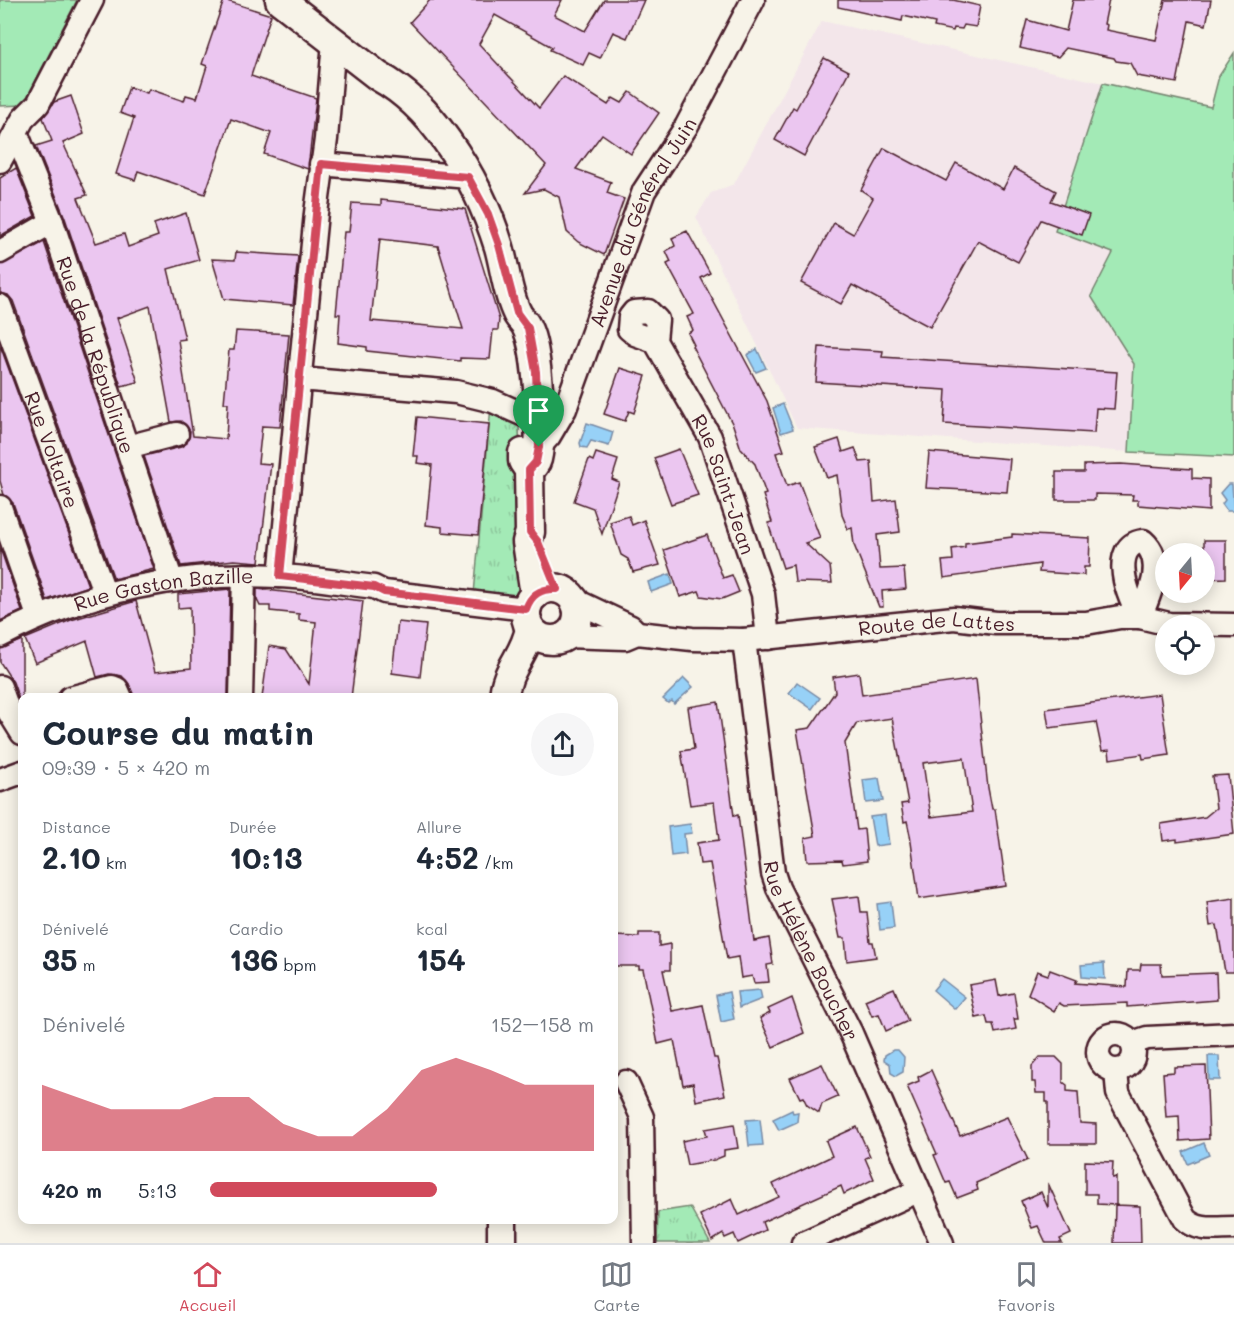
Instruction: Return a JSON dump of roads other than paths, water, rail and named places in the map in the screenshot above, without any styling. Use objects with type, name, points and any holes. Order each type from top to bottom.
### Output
[{"type":"main road","points":[[280,0],[378,76],[395,85],[427,115],[448,142],[488,214],[499,245],[517,313],[528,328],[536,372],[530,532],[538,542],[544,604],[542,638],[561,638]]},
{"type":"main road","points":[[304,0],[370,50],[392,76],[395,85]]},
{"type":"main road","points":[[517,313],[514,329],[524,415],[523,461],[534,458]]},
{"type":"main road","points":[[523,693],[524,686],[561,638],[576,624],[577,607],[544,604]]},
{"type":"main road","points":[[504,693],[504,682],[526,646],[544,604]]},
{"type":"main road","points":[[502,1224],[502,1243]]},
{"type":"street","points":[[0,161],[23,119],[38,105],[92,0]]},
{"type":"street","name":"Avenue du Général Juin","points":[[534,458],[565,409],[644,191],[693,114],[753,0]]},
{"type":"street","points":[[280,576],[321,164],[326,139],[334,41]]},
{"type":"street","name":"Rue de la République","points":[[16,132],[52,222],[171,579]]},
{"type":"street","points":[[321,164],[468,177]]},
{"type":"street","points":[[0,252],[52,222]]},
{"type":"street","name":"Rue Voltaire","points":[[0,306],[105,594]]},
{"type":"street","name":"Rue Saint-Jean","points":[[655,341],[710,438],[763,594],[768,638]]},
{"type":"street","points":[[300,379],[456,392],[494,401],[524,415]]},
{"type":"street","points":[[127,447],[177,434]]},
{"type":"street","points":[[0,507],[38,616]]},
{"type":"street","points":[[241,693],[244,575]]},
{"type":"street","name":"Rue Gaston Bazille","points":[[0,636],[38,616],[105,594],[171,579],[244,575],[280,576],[374,587],[384,592],[476,604],[544,604],[631,627],[637,633]]},
{"type":"street","name":"Route de Lattes","points":[[637,633],[692,639],[744,640],[954,618],[996,623],[1086,623],[1120,617],[1140,617],[1169,624],[1234,626]]},
{"type":"street","points":[[561,638],[625,638],[637,633]]},
{"type":"street","name":"Rue Hélène Boucher","points":[[744,640],[773,873],[778,888],[851,1033],[942,1243]]},
{"type":"street","points":[[0,687],[16,711]]},
{"type":"street","points":[[89,693],[112,687],[117,689],[119,693]]},
{"type":"street","points":[[1110,1034],[1118,1034],[1132,1043],[1134,1058],[1130,1065],[1116,1071],[1101,1063],[1090,1043],[1110,1034]]},
{"type":"street","points":[[1132,1043],[1147,1038],[1234,1034]]},
{"type":"street","points":[[1116,1071],[1118,1093],[1185,1219],[1192,1226],[1202,1228],[1234,1228]]},
{"type":"street","points":[[626,1082],[642,1117],[644,1243]]},
{"type":"street","points":[[803,1243],[918,1191]]},
{"type":"water","points":[[757,349],[766,368],[756,372],[747,355]]},
{"type":"water","points":[[783,404],[793,429],[781,433],[773,408]]},
{"type":"water","points":[[587,423],[613,432],[609,446],[591,441],[587,448],[581,447],[580,443]]},
{"type":"water","points":[[1228,484],[1232,484],[1234,511],[1227,511],[1222,504],[1225,500],[1220,493]]},
{"type":"water","points":[[670,574],[673,584],[651,592],[648,582]]},
{"type":"water","points":[[684,678],[693,687],[674,704],[672,701],[668,703],[663,699]]},
{"type":"water","points":[[797,682],[820,698],[812,709],[789,693]]},
{"type":"water","points":[[879,778],[883,801],[866,803],[863,780]]},
{"type":"water","points":[[885,815],[889,844],[875,846],[870,817]]},
{"type":"water","points":[[690,824],[692,833],[684,834],[686,854],[671,856],[668,827]]},
{"type":"water","points":[[891,902],[894,928],[880,930],[877,904]]},
{"type":"water","points":[[1104,963],[1105,979],[1082,977],[1081,965]]},
{"type":"water","points":[[942,979],[965,997],[955,1009],[933,990]]},
{"type":"water","points":[[760,990],[762,999],[739,1008],[737,992]]},
{"type":"water","points":[[729,992],[734,1019],[721,1022],[716,995]]},
{"type":"water","points":[[898,1050],[904,1057],[903,1072],[896,1076],[891,1073],[890,1064],[884,1060],[885,1055]]},
{"type":"water","points":[[1208,1056],[1219,1056],[1220,1080],[1209,1080]]},
{"type":"water","points":[[792,1110],[793,1113],[798,1112],[797,1122],[779,1130],[773,1119]]},
{"type":"water","points":[[760,1119],[763,1145],[749,1146],[746,1120]]},
{"type":"water","points":[[1204,1143],[1209,1155],[1188,1164],[1183,1152]]}]
